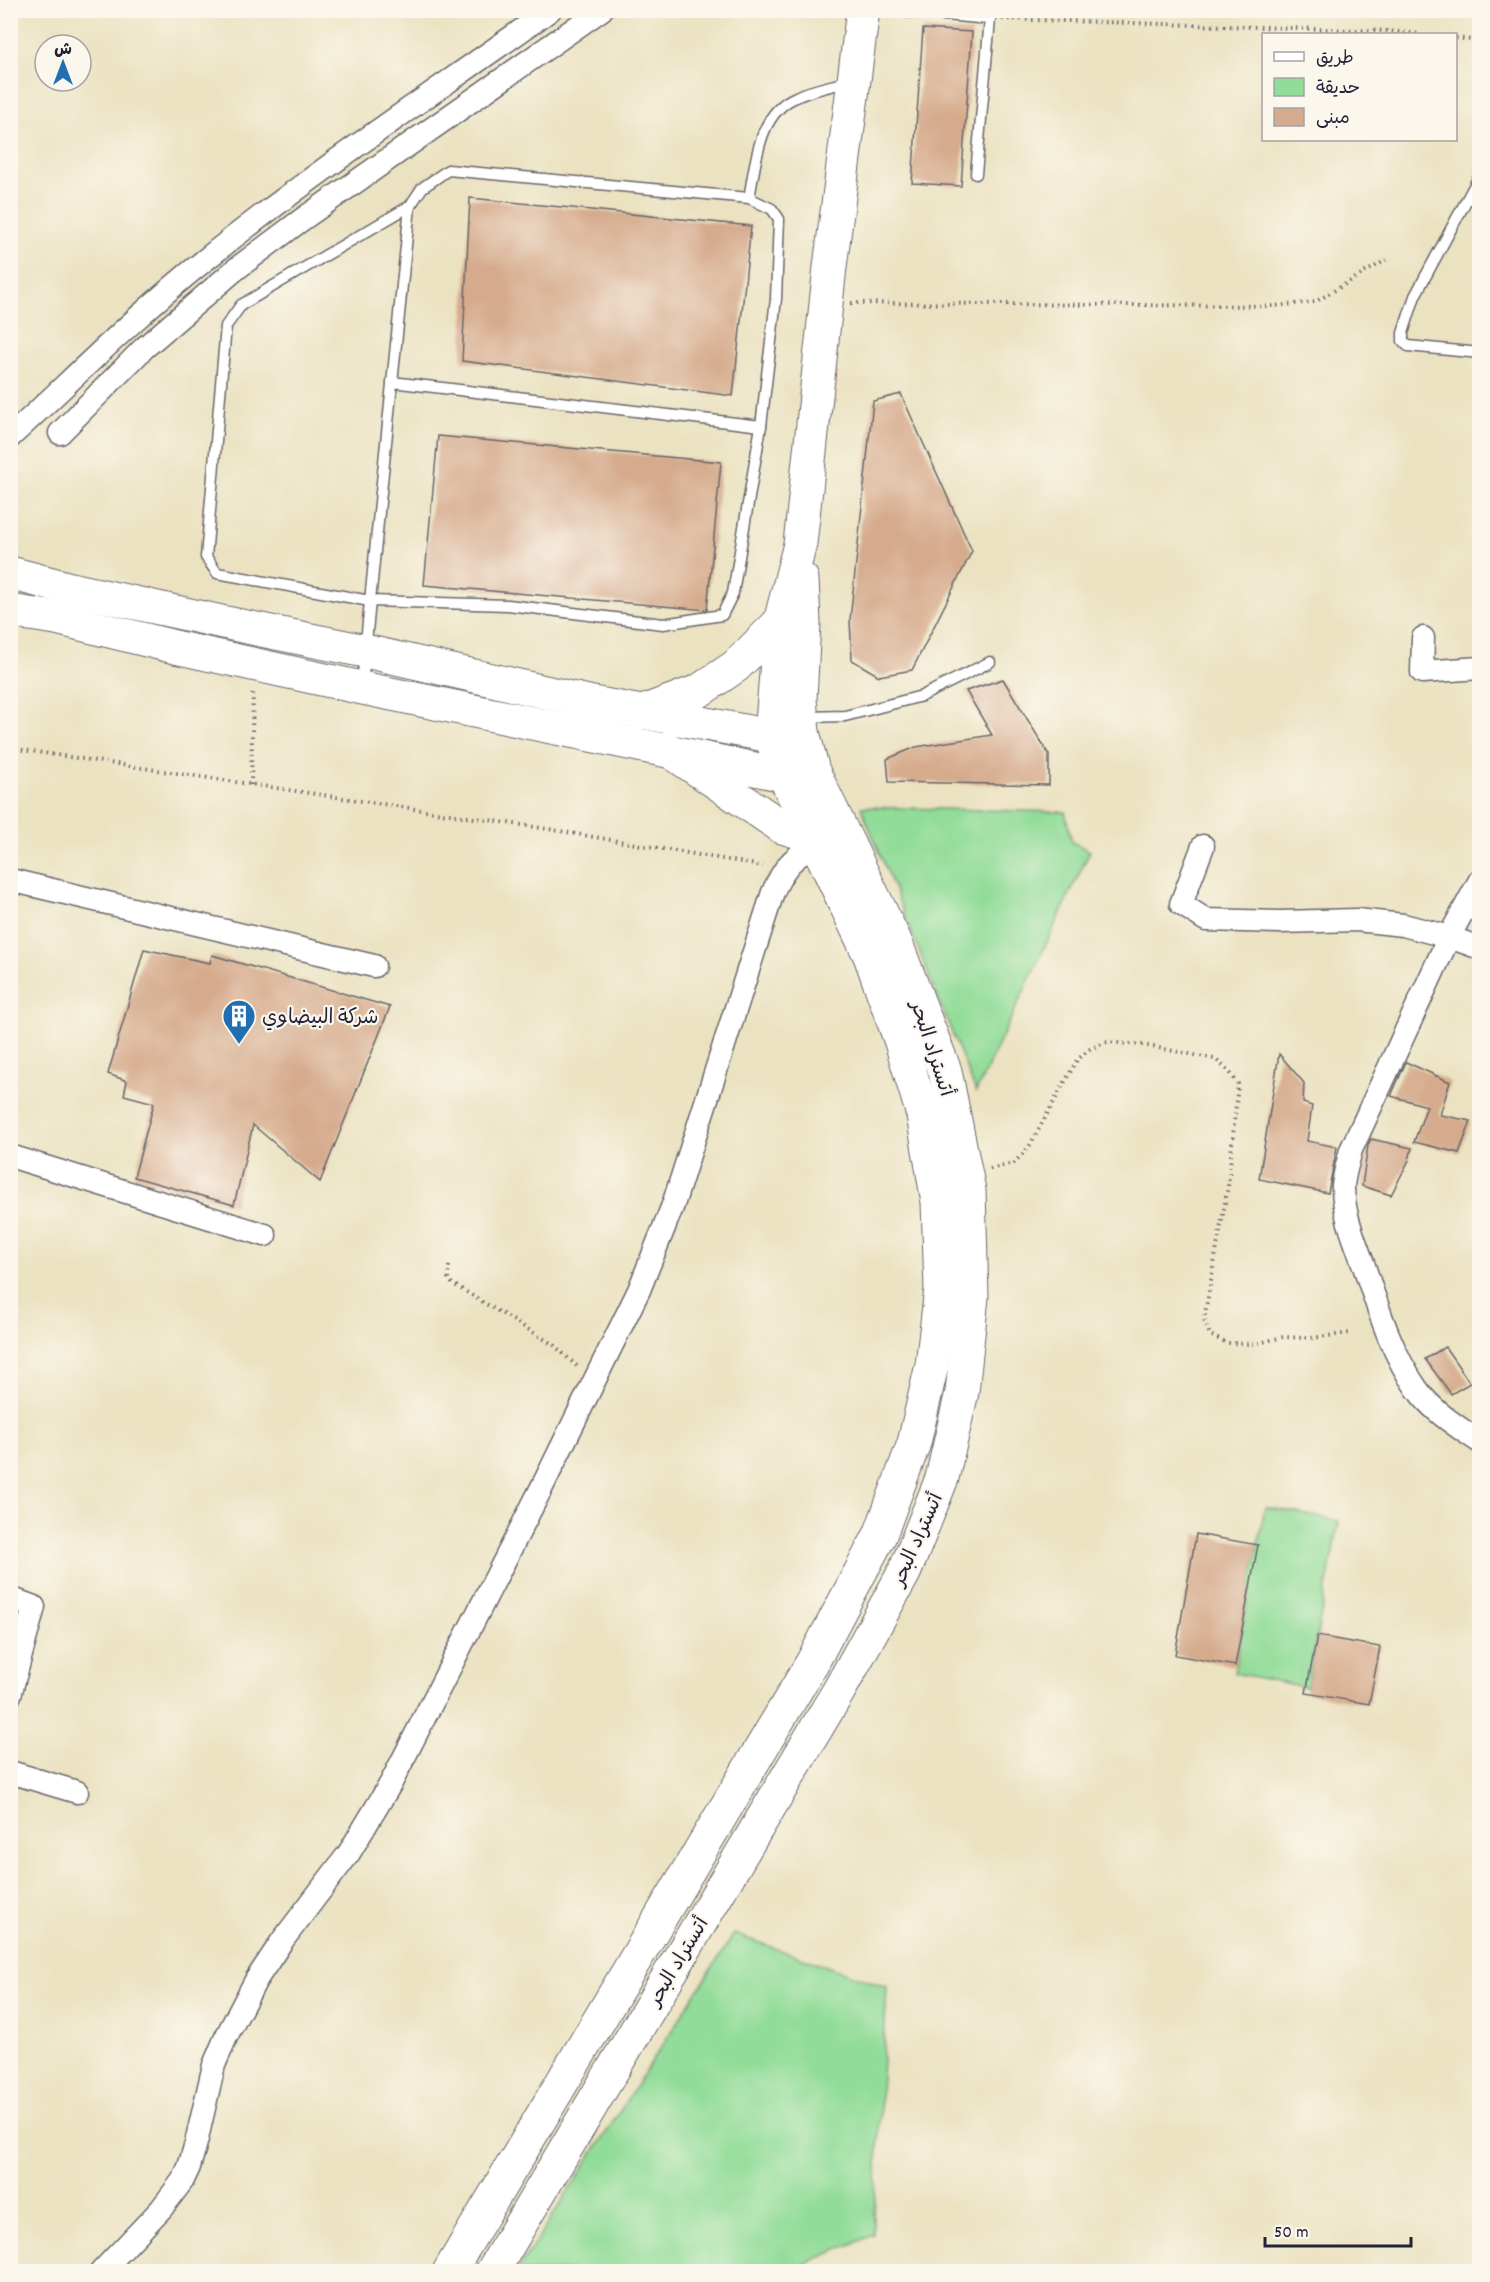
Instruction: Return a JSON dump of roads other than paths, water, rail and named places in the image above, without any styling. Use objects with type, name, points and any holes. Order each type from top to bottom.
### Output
[{"type":"main road","points":[[798,773],[771,736],[780,622],[800,544],[826,303],[863,10]]},
{"type":"main road","name":"أتستراد البحر","points":[[449,2271],[812,1663],[880,1535],[914,1443],[932,1365],[941,1289],[938,1202],[922,1115],[901,1042],[870,956],[813,840],[798,773],[803,724],[800,699],[804,623],[800,544]]},
{"type":"main road","points":[[10,573],[211,620],[365,651],[640,713],[771,736],[803,724]]},
{"type":"main road","points":[[10,611],[56,618],[362,688],[798,773]]},
{"type":"main road","points":[[640,713],[699,691],[736,666],[780,622]]},
{"type":"main road","points":[[667,749],[782,827],[813,840]]},
{"type":"main road","name":"أتستراد البحر","points":[[492,2271],[841,1687],[905,1571],[942,1478],[962,1392],[972,1297],[969,1190],[945,1071],[895,941],[798,773]]},
{"type":"street","points":[[10,437],[133,321],[203,261],[276,204],[550,10]]},
{"type":"street","points":[[60,433],[144,348],[244,263],[300,221],[601,10]]},
{"type":"street","points":[[1424,638],[1422,672],[1479,668]]},
{"type":"street","points":[[101,2271],[161,2209],[183,2180],[196,2143],[214,2065],[226,2037],[256,1980],[282,1941],[348,1853],[391,1784],[593,1383],[639,1290],[674,1205],[770,903],[783,870],[813,840]]},
{"type":"street","points":[[1203,846],[1181,904],[1206,920],[1280,922],[1357,920],[1403,925],[1449,937],[1479,948]]},
{"type":"street","points":[[10,880],[374,966]]},
{"type":"street","points":[[1479,880],[1449,937],[1351,1150],[1343,1187],[1347,1214],[1358,1249],[1382,1319],[1405,1368],[1416,1388],[1431,1406],[1479,1442]]},
{"type":"street","points":[[10,1156],[265,1235]]},
{"type":"street","points":[[10,1598],[34,1607],[10,1695]]},
{"type":"street","points":[[10,1772],[77,1792]]},
{"type":"lane","points":[[888,10],[991,15],[976,174]]},
{"type":"lane","points":[[749,198],[760,142],[774,112],[795,97],[854,80]]},
{"type":"lane","points":[[448,170],[749,198],[772,209],[779,219],[776,299],[761,426],[733,593],[722,615],[663,624],[508,605],[370,601],[218,573],[206,557],[226,326],[241,305],[410,206],[422,189],[448,170]]},
{"type":"lane","points":[[1479,175],[1415,296],[1403,333],[1403,341],[1408,346],[1479,353]]},
{"type":"lane","points":[[362,688],[410,206]]},
{"type":"lane","points":[[392,382],[761,426]]},
{"type":"lane","points":[[803,724],[845,716],[922,696],[990,663]]},
{"type":"place","name":"شركة البيضاوي","points":[[239,1045]]}]
